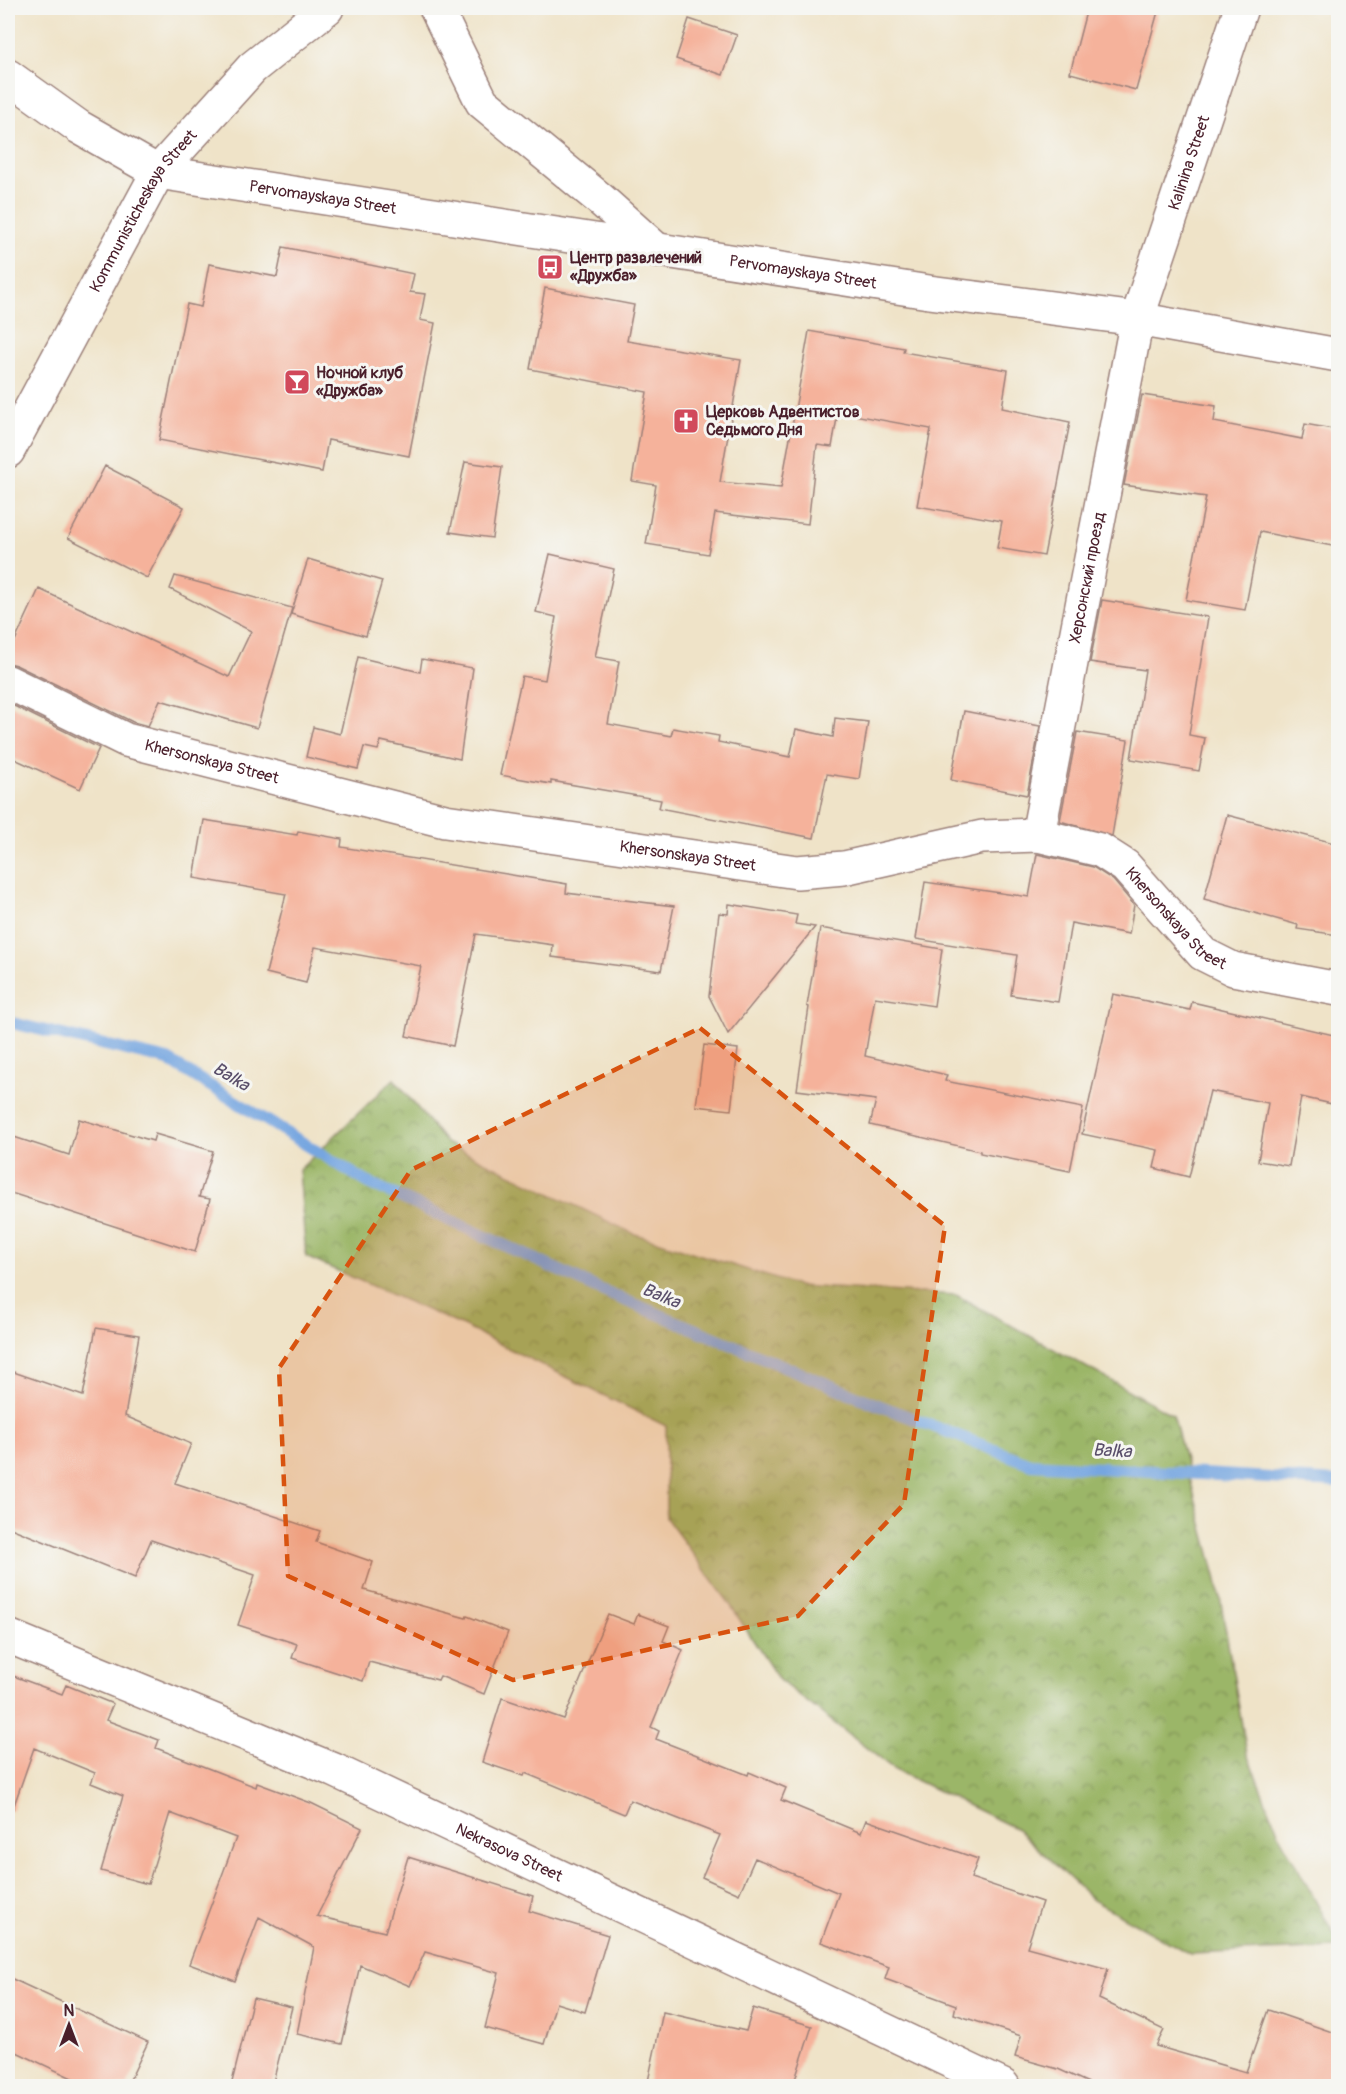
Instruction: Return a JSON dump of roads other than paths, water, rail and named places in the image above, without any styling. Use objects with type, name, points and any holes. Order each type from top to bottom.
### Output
[{"type":"street","name":"Kommunisticheskaya Street","points":[[8,451],[158,171],[252,68],[327,8]]},
{"type":"street","points":[[436,8],[482,102],[600,199],[657,250]]},
{"type":"street","name":"Kalinina Street","points":[[1137,319],[1241,8]]},
{"type":"street","name":"Pervomayskaya Street","points":[[8,76],[79,127],[158,171],[929,292],[1137,319],[1338,355]]},
{"type":"street","name":"Херсонский проезд","points":[[1038,835],[1137,319]]},
{"type":"street","name":"Khersonskaya Street","points":[[8,682],[126,740],[445,821],[797,872],[844,868],[982,837],[1038,835],[1100,850],[1125,866],[1203,954],[1233,969],[1338,989]]},
{"type":"street","name":"Nekrasova Street","points":[[8,1636],[334,1770],[1003,2086]]},
{"type":"waterway","name":"Balka","points":[[8,1022],[168,1060],[367,1182],[612,1295],[873,1403],[1031,1464],[1338,1482]]},
{"type":"place","name":"Центр развлечений «Дружба»","points":[[550,267]]},
{"type":"place","name":"Ночной клуб «Дружба»","points":[[297,382]]},
{"type":"place","name":"Церковь Адвентистов Седьмого Дня","points":[[686,421]]}]
